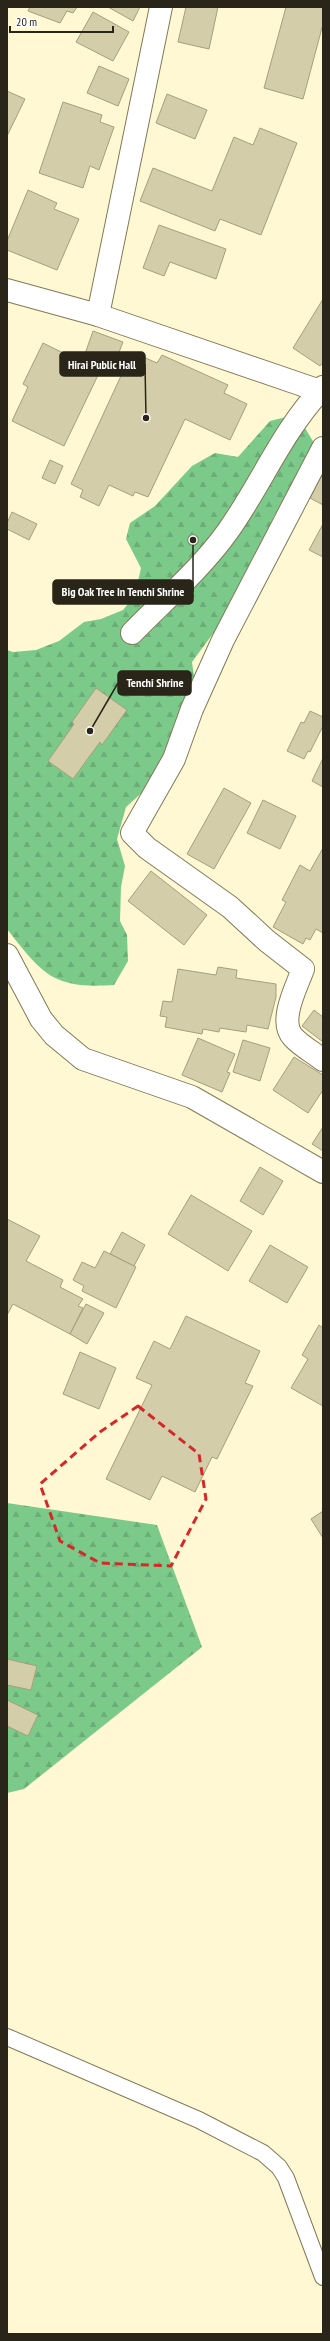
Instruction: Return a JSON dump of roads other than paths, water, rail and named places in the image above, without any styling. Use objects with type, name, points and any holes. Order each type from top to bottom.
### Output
[{"type":"street","points":[[98,315],[161,7]]},
{"type":"street","points":[[7,290],[98,315],[322,390],[304,409],[229,530],[209,556],[132,632]]},
{"type":"street","points":[[323,448],[223,640],[192,709],[174,759],[132,833],[147,848],[230,907],[267,941],[303,969],[289,1012],[287,1026],[292,1037],[323,1060]]},
{"type":"street","points":[[7,955],[41,1019],[54,1035],[83,1059],[192,1098],[323,1172]]},
{"type":"lane","points":[[7,2037],[199,2120],[263,2153],[279,2167],[286,2178],[323,2277]]},
{"type":"place","name":"Hirai Public Hall","points":[[146,418]]},
{"type":"place","name":"Big Oak Tree In Tenchi Shrine","points":[[193,540]]},
{"type":"place","name":"Tenchi Shrine","points":[[90,731]]}]
